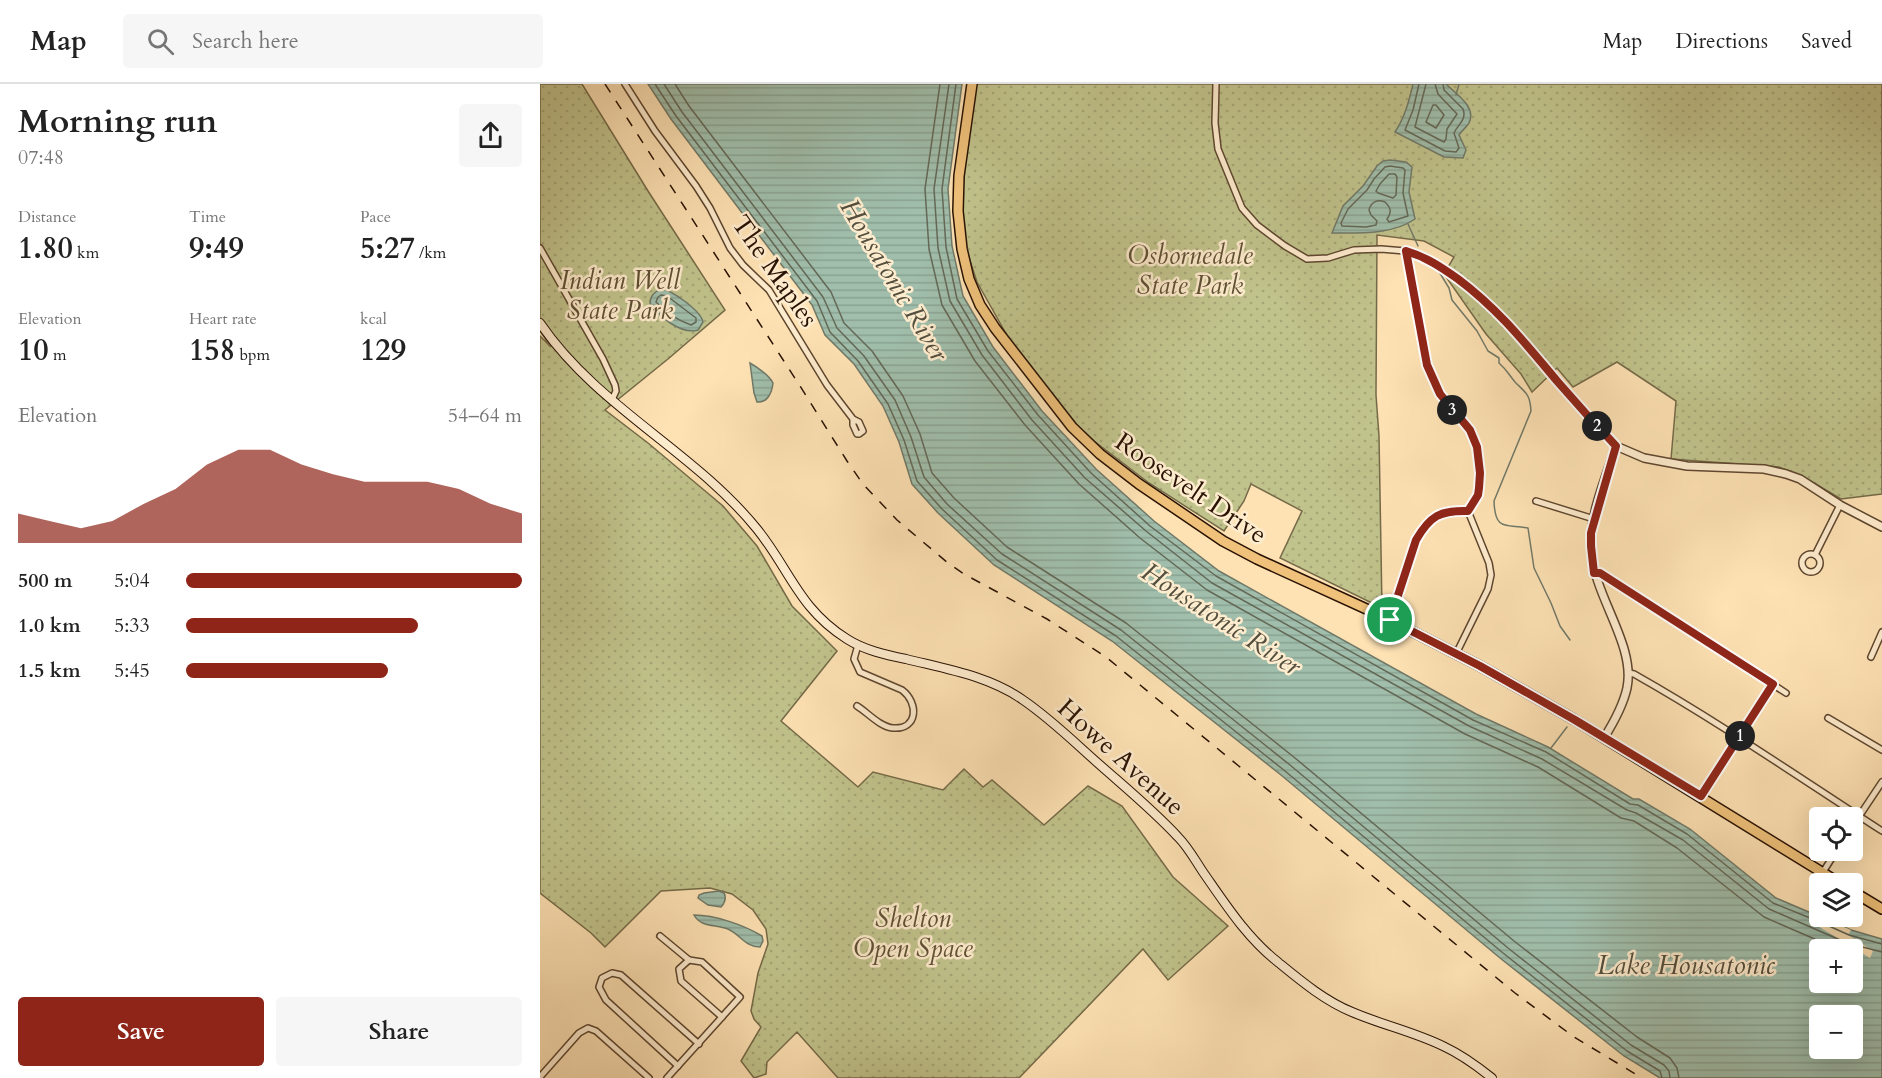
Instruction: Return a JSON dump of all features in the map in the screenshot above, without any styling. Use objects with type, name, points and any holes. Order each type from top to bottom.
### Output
[{"type":"main road","name":"Roosevelt Drive","points":[[972,84],[959,176],[958,211],[962,249],[969,279],[980,305],[995,328],[1072,427],[1100,454],[1139,484],[1223,541],[1456,654],[1605,738],[1823,872]]},
{"type":"main road","name":"Howe Avenue","points":[[540,323],[563,354],[592,383],[715,485],[760,533],[802,599],[835,631],[858,645],[989,681],[1017,695],[1052,723],[1180,838],[1241,926],[1279,963],[1338,1005],[1444,1046],[1492,1078]]},
{"type":"main road","points":[[1863,898],[1882,909]]},
{"type":"street","name":"The Maples","points":[[625,84],[655,131],[696,186],[730,248],[743,265],[769,290],[827,385],[853,419]]},
{"type":"street","points":[[1208,84],[1216,85],[1215,123],[1218,149],[1242,208],[1257,225],[1285,246],[1307,259],[1328,258],[1354,250],[1367,249],[1406,251],[1421,255],[1436,263],[1486,300],[1616,446],[1644,458],[1686,466],[1781,472],[1800,479],[1840,505],[1882,527]]},
{"type":"street","points":[[540,248],[603,359],[615,385],[616,391],[612,400]]},
{"type":"street","points":[[1406,251],[1427,365],[1440,394],[1470,430],[1477,447],[1479,488],[1478,495],[1468,511]]},
{"type":"street","points":[[1605,738],[1625,696],[1629,673],[1623,646],[1594,573],[1591,546],[1594,519],[1616,446]]},
{"type":"street","points":[[1536,501],[1594,519]]},
{"type":"street","points":[[1815,555],[1840,505]]},
{"type":"street","points":[[1390,620],[1416,540],[1421,532],[1439,514],[1456,510],[1468,511]]},
{"type":"street","points":[[1456,654],[1488,589],[1491,575],[1489,563],[1468,511]]},
{"type":"street","points":[[1594,573],[1600,573],[1786,693]]},
{"type":"street","points":[[1871,657],[1882,632]]},
{"type":"street","points":[[857,706],[885,726],[893,728],[907,725],[913,716],[912,700],[908,694],[860,672],[854,659],[858,645]]},
{"type":"street","points":[[1629,673],[1668,693],[1846,807]]},
{"type":"street","points":[[1701,796],[1773,684]]},
{"type":"street","points":[[1828,718],[1882,750]]},
{"type":"street","points":[[1863,811],[1882,782]]},
{"type":"street","points":[[1863,818],[1882,831]]},
{"type":"street","points":[[1823,872],[1830,861]]},
{"type":"street","points":[[660,936],[688,960],[702,962],[740,997],[667,1078]]},
{"type":"street","points":[[688,960],[680,969],[681,981],[722,1017]]},
{"type":"street","points":[[678,1066],[603,998],[599,987],[602,978],[612,973],[621,975],[699,1044]]},
{"type":"street","points":[[540,1077],[579,1033],[588,1028],[596,1031],[649,1078]]},
{"type":"green space","name":"Shelton Open Space","points":[[540,84],[582,84],[725,310],[605,410],[723,506],[757,546],[792,606],[837,651],[781,721],[858,787],[873,772],[943,790],[964,769],[983,787],[992,780],[1044,825],[1088,786],[1122,806],[1173,877],[1228,926],[1168,980],[1143,949],[1019,1078],[838,1078],[797,1032],[767,1062],[766,1074],[754,1078],[741,1061],[761,1027],[751,1011],[758,973],[768,944],[766,929],[753,910],[732,894],[710,888],[661,891],[605,947],[591,933],[540,893],[540,336],[551,347],[540,331]]},
{"type":"green space","name":"Osbornedale State Park","points":[[973,84],[1882,84],[1882,494],[1841,499],[1809,480],[1779,467],[1671,459],[1676,401],[1617,362],[1573,387],[1557,368],[1532,392],[1521,374],[1486,334],[1444,274],[1454,257],[1424,241],[1377,235],[1376,395],[1379,436],[1382,608],[1280,558],[1302,511],[1251,484],[1244,501],[1224,531],[1149,483],[1077,425],[1013,346],[977,282],[963,239],[960,205]]},
{"type":"water","name":"Lake Housatonic","points":[[648,84],[962,84],[948,189],[952,246],[963,296],[993,347],[1042,411],[1096,469],[1154,521],[1219,571],[1476,714],[1548,747],[1633,799],[1639,799],[1690,829],[1776,898],[1809,912],[1809,927],[1844,927],[1882,939],[1882,1078],[1660,1078],[1624,1056],[1500,958],[1281,775],[1112,641],[994,565],[938,513],[912,484],[899,442],[883,406],[854,364],[825,335],[812,305],[671,119]]},
{"type":"water","points":[[1413,84],[1446,84],[1468,106],[1471,117],[1459,135],[1466,150],[1463,158],[1444,157],[1395,132],[1404,115]]},
{"type":"water","points":[[1383,161],[1406,162],[1412,167],[1409,192],[1415,219],[1386,230],[1332,233],[1343,206],[1363,186],[1377,166]]},
{"type":"water","points":[[661,289],[679,297],[697,312],[703,322],[698,330],[684,330],[677,327],[664,319],[654,308],[650,303],[651,298]]},
{"type":"water","points":[[750,363],[760,369],[773,383],[769,396],[761,402],[757,402],[754,393]]},
{"type":"water","points":[[719,891],[724,893],[725,897],[721,907],[708,905],[698,898],[704,893]]},
{"type":"water","points":[[694,915],[720,919],[738,925],[762,936],[763,941],[760,947],[750,945],[732,931],[705,924]]},
{"type":"pier","points":[[1820,927],[1844,927],[1851,930],[1848,935],[1854,939],[1839,939]]},
{"type":"pier","points":[[1863,945],[1873,951],[1870,958],[1863,954]]},
{"type":"waterway","points":[[1456,95],[1459,84]]},
{"type":"waterway","points":[[1408,224],[1418,246]]},
{"type":"waterway","points":[[1438,270],[1449,288],[1452,300],[1477,331],[1488,351],[1499,358],[1499,363],[1528,397],[1531,411],[1494,501],[1496,517],[1499,522],[1507,526],[1528,528],[1534,568],[1560,626],[1570,640]]},
{"type":"waterway","points":[[1551,748],[1567,727]]},
{"type":"railway","points":[[605,84],[847,461],[863,484],[897,520],[964,574],[1047,619],[1106,657],[1515,993],[1574,1037],[1642,1078]]},
{"type":"route","points":[[1406,251],[1421,255],[1436,263],[1486,300],[1616,446],[1591,533],[1594,573],[1600,573],[1650,604],[1773,684],[1701,796],[1480,666],[1390,620],[1416,540],[1426,525],[1439,514],[1456,510],[1468,511],[1478,495],[1480,473],[1474,437],[1440,394],[1427,365],[1406,251]]},
{"type":"park label","name":"Indian Well State Park","points":[[620,295]]},
{"type":"water label","name":"Housatonic River","points":[[894,280]]},
{"type":"water label","name":"Housatonic River","points":[[1221,619]]}]
